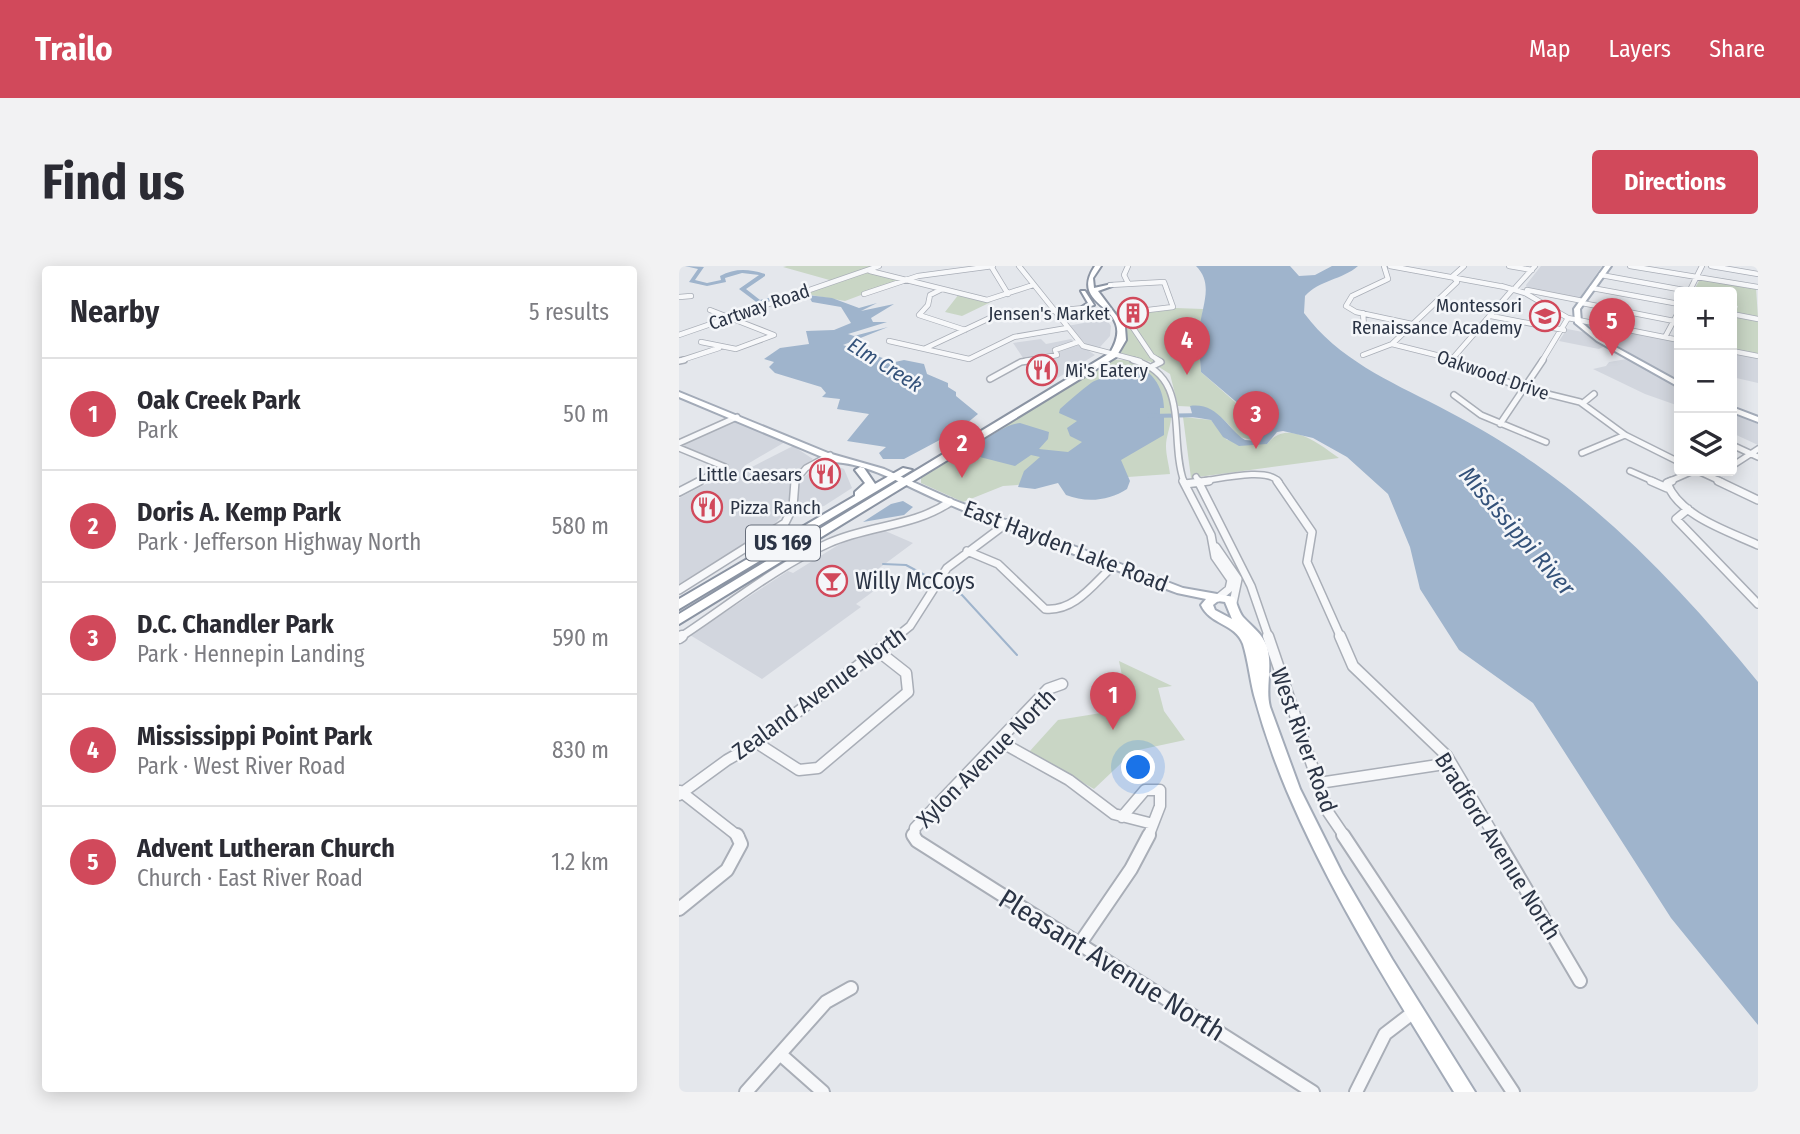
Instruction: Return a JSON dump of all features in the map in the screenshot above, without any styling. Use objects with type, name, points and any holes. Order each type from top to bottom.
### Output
[{"type":"highway","points":[[1098,266],[1091,275],[1089,285],[1123,328],[1123,337],[1111,352]]},
{"type":"highway","points":[[1079,282],[1092,304],[1084,308]]},
{"type":"highway","points":[[1102,303],[1094,290],[1110,285]]},
{"type":"highway","points":[[1083,291],[1114,326],[1111,352]]},
{"type":"highway","name":"US 169","points":[[679,620],[962,438],[983,435],[1111,352]]},
{"type":"highway","name":"US 169","points":[[679,605],[817,523],[973,437],[1111,352]]},
{"type":"highway","points":[[817,523],[868,488],[870,480],[860,470]]},
{"type":"main road","points":[[1608,266],[1572,319],[1599,340],[1674,382]]},
{"type":"main road","name":"East Hayden Lake Road","points":[[679,395],[897,481],[941,502],[950,502],[1007,523],[1181,591],[1201,601],[1212,611]]},
{"type":"main road","points":[[1737,411],[1758,420]]},
{"type":"main road","name":"East Hayden Lake Road","points":[[830,455],[860,470],[897,481]]},
{"type":"main road","name":"East Hayden Lake Road","points":[[1181,591],[1218,598],[1233,606]]},
{"type":"main road","points":[[1218,598],[1209,602],[1212,611],[1227,614],[1233,606]]},
{"type":"main road","name":"West River Road","points":[[1233,606],[1237,618],[1254,633],[1261,648],[1264,667],[1261,693]]},
{"type":"main road","name":"West River Road","points":[[1212,611],[1234,625],[1250,644],[1261,693],[1291,786],[1327,864],[1465,1092]]},
{"type":"street","name":"Cartway Road","points":[[679,335],[879,266]]},
{"type":"street","points":[[930,266],[938,273]]},
{"type":"street","points":[[864,294],[938,273],[992,266],[1008,294]]},
{"type":"street","points":[[1019,266],[1067,328],[1087,348],[1156,365]]},
{"type":"street","points":[[1127,281],[1124,275],[1130,266]]},
{"type":"street","points":[[1412,324],[1363,313],[1348,308],[1346,302],[1388,279],[1387,266],[1674,321],[1665,337]]},
{"type":"street","points":[[1363,355],[1392,344],[1457,282],[1454,276],[1464,266]]},
{"type":"street","points":[[1509,266],[1534,268]]},
{"type":"street","points":[[1630,266],[1758,288]]},
{"type":"street","points":[[1691,287],[1702,266]]},
{"type":"street","points":[[1711,266],[1758,274]]},
{"type":"street","points":[[1453,358],[1534,268]]},
{"type":"street","points":[[868,270],[990,300],[1033,285]]},
{"type":"street","points":[[1601,275],[1674,288]]},
{"type":"street","points":[[1110,285],[1127,281],[1161,281]]},
{"type":"street","name":"West River Road","points":[[1161,281],[1173,307],[1123,313],[1152,356],[1161,361],[1156,365],[1168,380],[1175,407],[1177,454],[1251,586],[1319,783],[1322,800],[1341,834],[1513,1092]]},
{"type":"street","points":[[1592,288],[1674,303]]},
{"type":"street","points":[[942,289],[930,295],[928,305],[916,315],[965,330]]},
{"type":"street","points":[[1517,289],[1572,319],[1674,339]]},
{"type":"street","points":[[679,298],[691,296]]},
{"type":"street","points":[[1053,310],[1084,308]]},
{"type":"street","points":[[679,361],[719,348],[744,347],[774,333],[710,310]]},
{"type":"street","points":[[1359,329],[1364,326],[1363,313]]},
{"type":"street","points":[[1737,315],[1758,319]]},
{"type":"street","points":[[1490,316],[1564,330]]},
{"type":"street","points":[[926,348],[992,317]]},
{"type":"street","points":[[1500,425],[1572,319]]},
{"type":"street","points":[[889,341],[969,359],[1014,337],[1067,328]]},
{"type":"street","points":[[990,379],[1021,362],[1057,355],[1055,350],[1060,346],[1078,341]]},
{"type":"street","points":[[701,342],[719,348]]},
{"type":"street","name":"Oakwood Drive","points":[[1392,344],[1453,358],[1524,388],[1583,403],[1625,435],[1674,460]]},
{"type":"street","points":[[1737,352],[1758,356]]},
{"type":"street","points":[[1583,403],[1594,394]]},
{"type":"street","points":[[1454,395],[1473,410],[1500,425],[1546,442]]},
{"type":"street","points":[[679,445],[737,417]]},
{"type":"street","points":[[1582,453],[1625,435]]},
{"type":"street","points":[[679,445],[724,469],[679,492]]},
{"type":"street","points":[[1737,448],[1758,457]]},
{"type":"street","points":[[1737,463],[1758,449]]},
{"type":"street","points":[[679,590],[785,523],[794,509],[793,489],[798,476],[830,455]]},
{"type":"street","points":[[1630,471],[1667,488],[1688,509],[1758,545]]},
{"type":"street","name":"Bradford Avenue North","points":[[1193,481],[1269,473],[1275,477],[1312,532],[1313,540],[1307,562],[1353,666],[1451,763],[1580,981]]},
{"type":"street","points":[[1667,488],[1667,483],[1683,476]]},
{"type":"street","points":[[1708,476],[1758,500]]},
{"type":"street","name":"West River Road","points":[[1193,481],[1215,557],[1231,583],[1229,590],[1218,598]]},
{"type":"street","points":[[679,638],[829,543],[860,531],[924,516],[950,502]]},
{"type":"street","points":[[1688,509],[1676,519],[1758,604]]},
{"type":"street","name":"Zealand Avenue North","points":[[680,792],[757,743],[878,651],[914,621],[943,573],[967,551],[1007,523]]},
{"type":"street","name":"West River Road","points":[[1213,543],[1237,577],[1238,585],[1232,597],[1233,606]]},
{"type":"street","points":[[967,551],[998,564],[1045,609],[1056,611],[1067,606],[1114,565]]},
{"type":"street","points":[[757,743],[799,770],[813,770],[823,763],[910,689],[909,678],[878,651]]},
{"type":"street","name":"Xylon Avenue North","points":[[913,835],[915,828],[1048,689],[1062,684]]},
{"type":"street","points":[[999,741],[1069,780],[1106,809],[1122,817],[1153,824]]},
{"type":"street","points":[[1319,783],[1451,763]]},
{"type":"street","points":[[1079,945],[1144,849],[1162,793],[1156,788],[1145,790],[1132,809],[1122,817]]},
{"type":"street","points":[[679,908],[727,870],[739,851],[739,837],[680,792]]},
{"type":"street","name":"Pleasant Avenue North","points":[[913,835],[917,841],[1313,1092]]},
{"type":"street","points":[[745,1092],[826,1002],[851,988]]},
{"type":"street","points":[[1356,1092],[1382,1038],[1398,1019],[1415,1011]]},
{"type":"street","points":[[780,1054],[823,1092]]},
{"type":"shaded area","points":[[1541,266],[1602,266],[1579,299],[1527,289],[1526,285]]},
{"type":"shaded area","points":[[1106,319],[1111,326],[1110,336],[1100,347],[1087,345],[1067,326]]},
{"type":"shaded area","points":[[1586,324],[1674,341],[1674,378],[1597,334]]},
{"type":"shaded area","points":[[1567,329],[1583,332],[1605,346],[1599,349],[1559,341]]},
{"type":"shaded area","points":[[1041,339],[1046,344],[1071,339],[1095,355],[1043,387],[1013,343]]},
{"type":"shaded area","points":[[1737,353],[1758,357],[1758,383],[1737,378]]},
{"type":"shaded area","points":[[1627,359],[1674,386],[1674,404],[1645,394],[1593,369],[1606,366],[1609,362]]},
{"type":"shaded area","points":[[1737,414],[1758,424],[1758,445],[1737,435]]},
{"type":"shaded area","points":[[733,421],[785,442],[744,466],[750,468],[793,446],[813,459],[791,475],[777,479],[802,478],[827,462],[844,469],[852,488],[824,506],[786,511],[770,529],[679,584],[679,498],[731,471],[726,465],[680,446]]},
{"type":"shaded area","points":[[883,530],[913,543],[878,569],[875,576],[882,585],[856,604],[861,607],[762,679],[690,635],[788,571],[793,573],[843,542]]},
{"type":"green space","points":[[875,266],[833,281],[783,267]]},
{"type":"green space","points":[[868,272],[901,280],[845,301],[805,294]]},
{"type":"green space","points":[[1700,279],[1756,288],[1758,318],[1737,314],[1737,287],[1696,287]]},
{"type":"green space","points":[[959,294],[991,302],[962,316],[945,312]]},
{"type":"green space","points":[[1203,309],[1199,341],[1201,372],[1259,423],[1262,435],[1257,441],[1239,437],[1213,412],[1178,406],[1170,374],[1151,362],[1121,353],[1127,332],[1115,311]]},
{"type":"green space","points":[[1737,316],[1758,320],[1758,355],[1737,350]]},
{"type":"green space","points":[[1113,360],[1126,360],[1148,368],[1163,384],[1171,406],[1166,446],[1170,474],[1003,486],[963,502],[921,483],[921,478]]},
{"type":"green space","points":[[1183,417],[1211,420],[1227,440],[1267,444],[1284,433],[1293,433],[1312,440],[1339,458],[1191,478]]},
{"type":"green space","points":[[1119,661],[1172,686],[1158,688],[1164,711],[1185,740],[1134,751],[1094,789],[1029,752],[1058,720],[1101,713],[1124,685]]},
{"type":"water","name":"Mississippi River","points":[[1196,266],[1290,266],[1299,276],[1315,275],[1332,266],[1358,266],[1305,296],[1304,313],[1318,329],[1348,356],[1365,367],[1487,433],[1566,486],[1625,537],[1681,593],[1758,682],[1758,1025],[1671,918],[1533,703],[1459,650],[1420,589],[1410,547],[1388,494],[1347,457],[1313,438],[1283,431],[1277,432],[1267,444],[1239,446],[1223,437],[1211,420],[1193,417],[1190,406],[1208,408],[1245,440],[1257,441],[1262,435],[1259,423],[1254,417],[1201,372],[1199,332],[1206,287],[1205,280]]},
{"type":"water","points":[[808,295],[832,298],[859,308],[877,303],[861,311],[894,304],[871,318],[873,322],[887,322],[848,334],[854,336],[888,327],[843,345],[895,362],[904,360],[924,364],[927,374],[948,383],[956,396],[978,414],[961,428],[973,433],[988,436],[1020,423],[1049,432],[1048,439],[1039,449],[1068,452],[1082,442],[1070,436],[1067,428],[1077,421],[1059,413],[1060,409],[1091,383],[1110,375],[1118,367],[1128,365],[1145,370],[1157,383],[1163,399],[1164,408],[1160,408],[1160,415],[1164,415],[1164,435],[1121,460],[1130,481],[1127,489],[1113,496],[1097,499],[1066,495],[1058,483],[1035,489],[1018,487],[1024,471],[1040,457],[1031,455],[1015,466],[972,455],[969,453],[981,443],[951,434],[904,459],[883,459],[879,453],[886,447],[847,441],[869,414],[837,409],[840,399],[822,397],[826,393],[821,387],[775,373],[769,367],[774,362],[764,359],[780,348],[809,344],[806,331],[834,330],[851,323],[841,307],[812,302]]},
{"type":"water","points":[[903,501],[913,507],[904,515],[863,522],[891,504]]},
{"type":"waterway","name":"Elm Creek","points":[[688,266],[702,268],[691,281],[703,284],[724,281],[722,277],[726,274],[737,272],[748,271],[763,275],[742,289],[759,302],[795,294]]},
{"type":"waterway","name":"Elm Creek","points":[[1145,416],[1207,415]]},
{"type":"waterway","points":[[883,564],[906,565],[934,580]]},
{"type":"waterway","points":[[942,584],[962,595],[1017,655]]},
{"type":"place","name":"Jensen's Market","points":[[1133,313]]},
{"type":"place","name":"Montessori Renaissance Academy","points":[[1545,316]]},
{"type":"place","name":"Advent Lutheran Church","points":[[1612,356]]},
{"type":"place","name":"Mi's Eatery","points":[[1042,370]]},
{"type":"place","name":"Mississippi Point Park","points":[[1187,375]]},
{"type":"place","name":"D.C. Chandler Park","points":[[1256,449]]},
{"type":"place","name":"Little Caesars","points":[[825,474]]},
{"type":"place","name":"Doris A. Kemp Park","points":[[962,478]]},
{"type":"place","name":"Pizza Ranch","points":[[707,507]]},
{"type":"place","name":"Willy McCoys","points":[[832,581]]},
{"type":"place","name":"Oak Creek Park","points":[[1113,730]]}]
